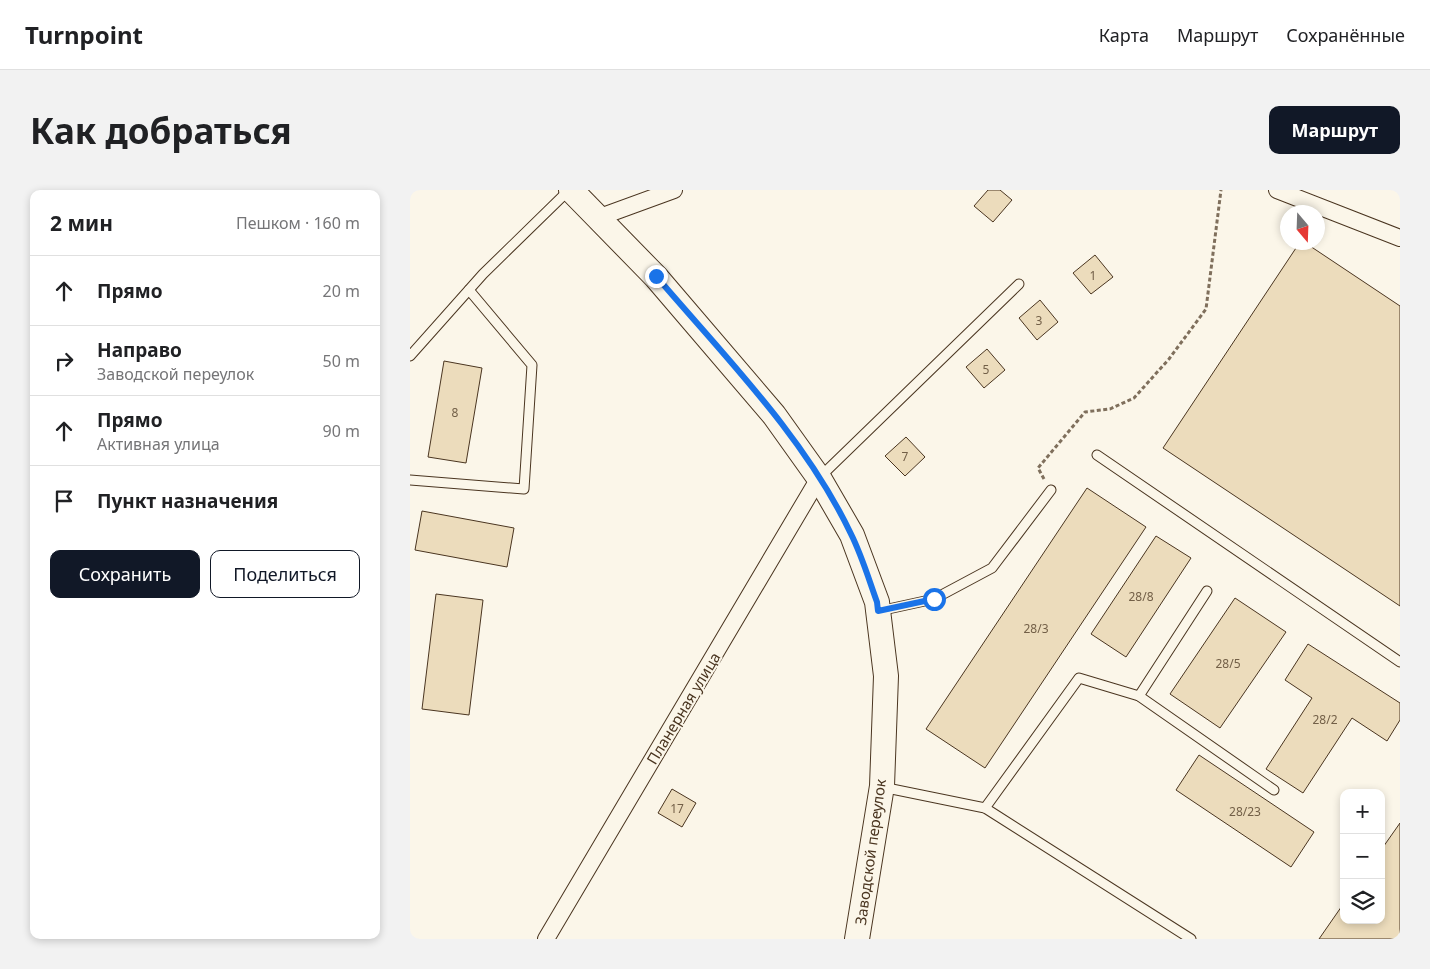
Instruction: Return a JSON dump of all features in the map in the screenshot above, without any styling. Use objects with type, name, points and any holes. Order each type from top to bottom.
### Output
[{"type":"main road","name":"Заводской переулок","points":[[570,190],[600,217],[656,276],[774,415],[819,478],[852,535],[877,602],[886,676],[882,786],[857,939]]},
{"type":"street","points":[[600,217],[674,190]]},
{"type":"street","points":[[1277,190],[1400,238]]},
{"type":"street","name":"Планерная улица","points":[[546,939],[819,478]]},
{"type":"lane","points":[[410,356],[469,290],[570,190]]},
{"type":"lane","points":[[819,478],[1019,284]]},
{"type":"lane","points":[[410,480],[524,489],[532,365],[469,290]]},
{"type":"lane","points":[[1097,455],[1400,662]]},
{"type":"lane","points":[[878,611],[934,599],[992,568],[1051,490]]},
{"type":"lane","points":[[1139,696],[1207,591]]},
{"type":"lane","points":[[985,808],[1079,678],[1139,696],[1274,790]]},
{"type":"lane","points":[[882,786],[985,808],[1191,939]]},
{"type":"path","points":[[1051,490],[1038,468],[1085,412],[1110,409],[1134,398],[1169,359],[1206,309],[1221,190]]},
{"type":"building","points":[[988,190],[1000,190],[1012,200],[993,222],[974,206]]},
{"type":"building","points":[[1295,250],[1316,250],[1400,306],[1400,606],[1163,448]]},
{"type":"building","points":[[1095,255],[1113,277],[1091,294],[1073,273]]},
{"type":"building","points":[[1040,300],[1058,322],[1037,340],[1019,318]]},
{"type":"building","points":[[987,349],[1005,370],[984,388],[966,367]]},
{"type":"building","points":[[444,361],[482,368],[466,463],[428,457]]},
{"type":"building","points":[[906,437],[925,457],[905,476],[885,456]]},
{"type":"building","points":[[1087,488],[1146,527],[985,768],[926,729]]},
{"type":"building","points":[[422,511],[514,528],[507,567],[415,550]]},
{"type":"building","points":[[1156,536],[1191,558],[1126,657],[1091,634]]},
{"type":"building","points":[[436,594],[483,600],[469,715],[422,709]]},
{"type":"building","points":[[1235,598],[1286,632],[1220,728],[1170,694]]},
{"type":"building","points":[[1308,644],[1400,703],[1400,720],[1387,741],[1352,718],[1303,793],[1266,769],[1312,698],[1285,680]]},
{"type":"building","points":[[1199,755],[1314,832],[1291,867],[1176,790]]},
{"type":"building","points":[[672,789],[696,803],[682,827],[658,813]]},
{"type":"building","points":[[1400,823],[1400,939],[1319,939],[1340,909],[1340,924],[1385,924],[1385,844]]},
{"type":"route","points":[[656,276],[774,415],[819,478],[852,535],[877,602],[878,611],[934,599]]}]
